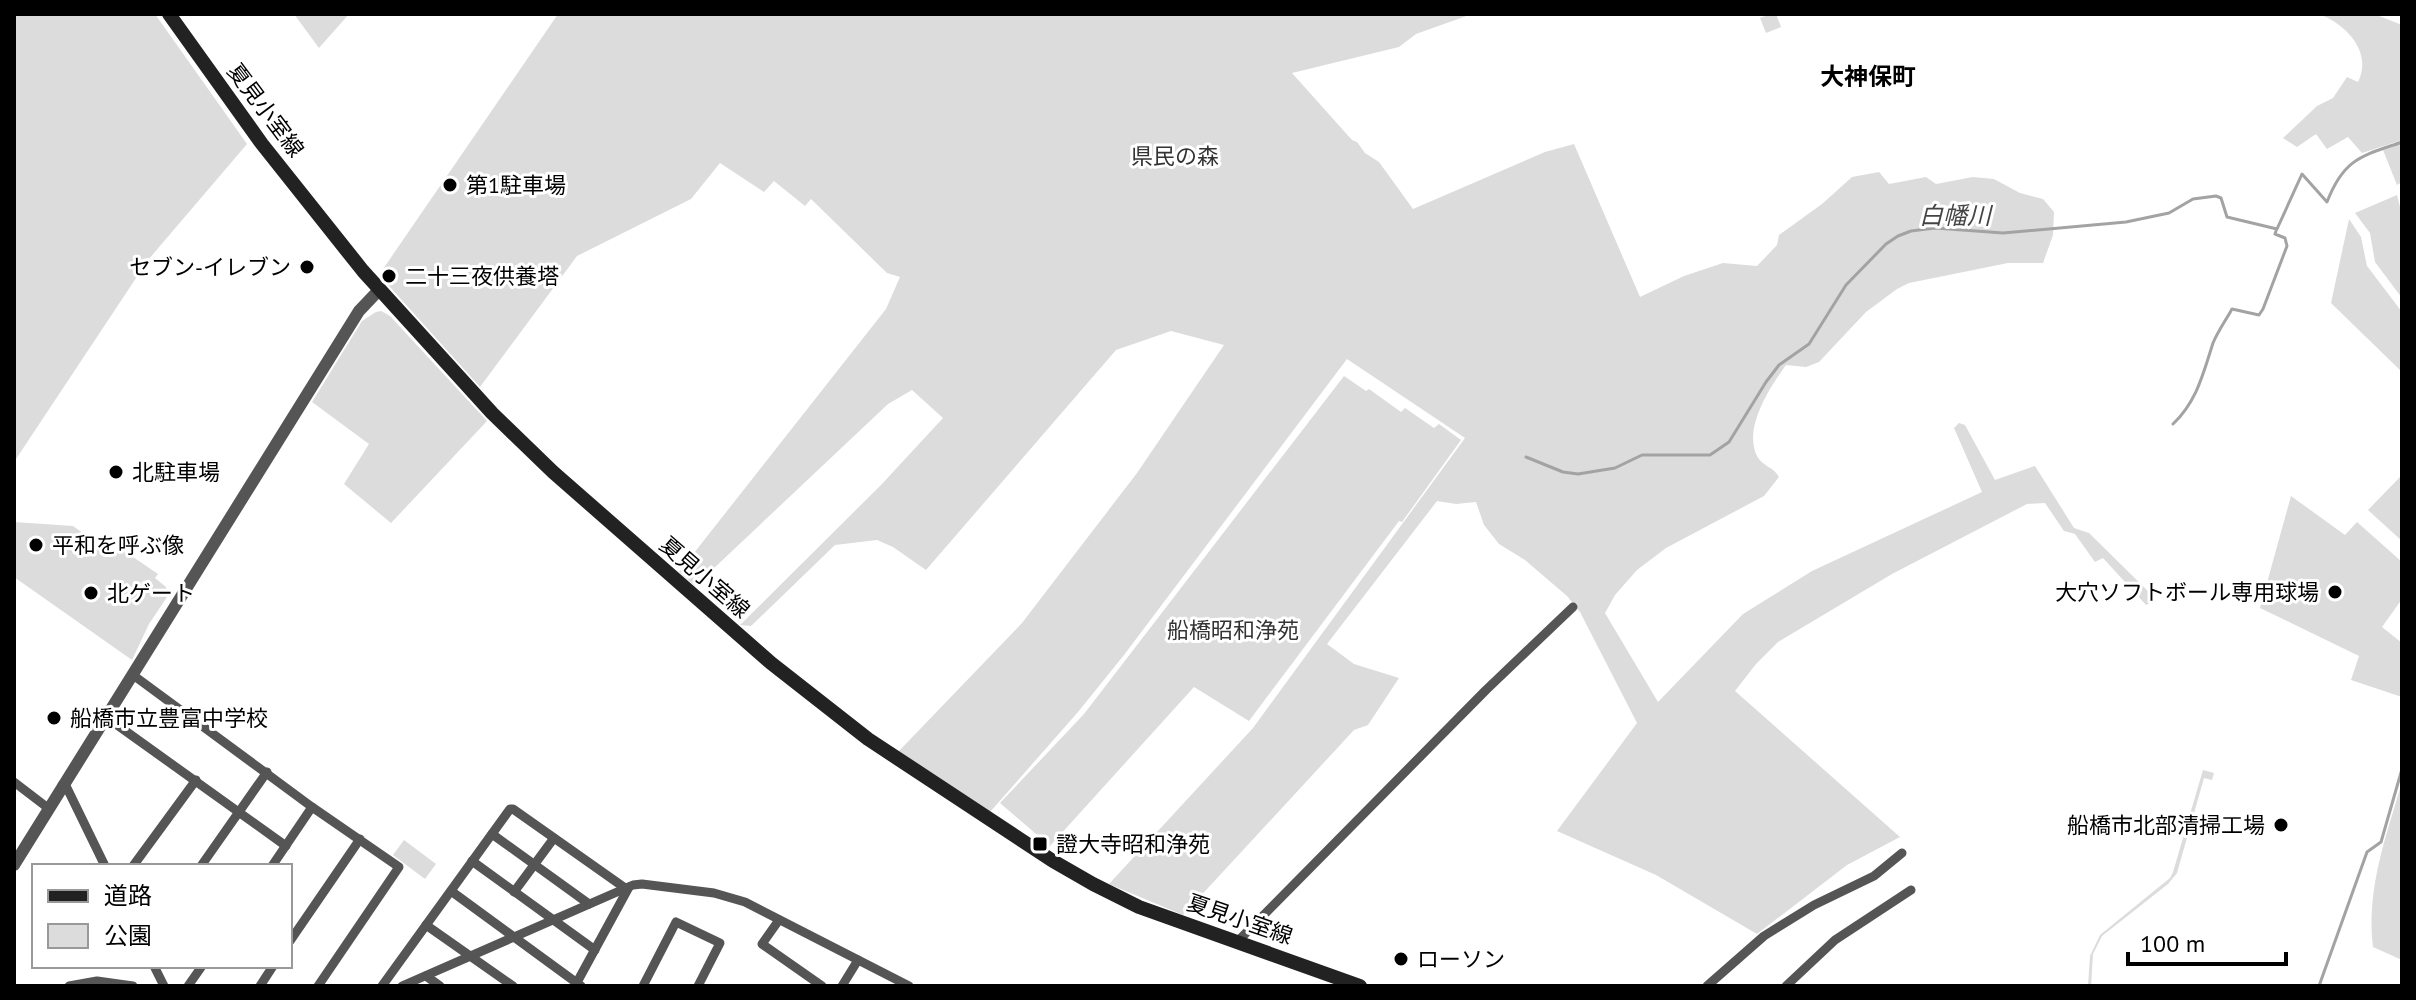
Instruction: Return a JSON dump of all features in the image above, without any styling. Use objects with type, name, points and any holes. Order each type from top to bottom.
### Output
[{"type":"main road","name":"夏見小室線","points":[[169,14],[262,144],[379,290],[527,449],[818,701],[868,739],[1093,884],[1139,907],[1360,986]]},
{"type":"street","points":[[14,865],[359,311],[379,290]]},
{"type":"street","points":[[1237,942],[1486,690],[1573,607]]},
{"type":"street","points":[[133,675],[399,867],[318,986]]},
{"type":"street","points":[[106,717],[286,846]]},
{"type":"street","points":[[202,864],[267,772]]},
{"type":"street","points":[[134,864],[196,780]]},
{"type":"street","points":[[14,782],[48,808]]},
{"type":"street","points":[[62,785],[67,788],[104,864]]},
{"type":"street","points":[[273,864],[312,807]]},
{"type":"street","points":[[382,986],[510,809],[627,887]]},
{"type":"street","points":[[492,834],[589,904]]},
{"type":"street","points":[[514,892],[554,838]]},
{"type":"street","points":[[292,938],[360,839]]},
{"type":"street","points":[[1707,986],[1764,936],[1814,905],[1874,876],[1902,853]]},
{"type":"street","points":[[472,861],[595,950]]},
{"type":"street","points":[[402,986],[627,887],[642,884],[714,893],[745,902],[909,986]]},
{"type":"street","points":[[451,891],[578,985],[627,887]]},
{"type":"street","points":[[1786,986],[1835,940],[1911,890]]},
{"type":"street","points":[[779,920],[762,944],[822,986]]},
{"type":"street","points":[[643,986],[676,922],[720,943],[698,986]]},
{"type":"street","points":[[426,925],[506,984]]},
{"type":"street","points":[[842,986],[858,960]]},
{"type":"street","points":[[155,968],[164,986]]},
{"type":"street","points":[[188,986],[201,968]]},
{"type":"street","points":[[260,986],[272,968]]},
{"type":"street","points":[[426,976],[440,986]]},
{"type":"street","points":[[69,986],[97,981],[133,986]]},
{"type":"green space","points":[[14,14],[155,14],[247,144],[148,260],[14,462]]},
{"type":"green space","points":[[294,14],[349,14],[319,48]]},
{"type":"green space","name":"県民の森","points":[[558,14],[1472,14],[1416,34],[1399,47],[1292,73],[1352,140],[1379,162],[1413,209],[1545,152],[1574,144],[1640,297],[1684,276],[1723,263],[1757,266],[1777,245],[1779,235],[1822,204],[1852,177],[1879,172],[1889,184],[1926,177],[1936,184],[1973,177],[1994,179],[2020,193],[2043,199],[2054,212],[2053,235],[2043,263],[2008,263],[1909,283],[1866,312],[1819,362],[1806,367],[1786,365],[1760,408],[1753,433],[1757,456],[1779,477],[1764,496],[1666,548],[1637,570],[1615,595],[1605,613],[1658,702],[1743,614],[1812,571],[1982,492],[1954,428],[1959,423],[1965,425],[1995,480],[2035,466],[2074,528],[2089,533],[2153,596],[2154,601],[2146,605],[2103,558],[2095,562],[2075,534],[2064,531],[2045,503],[2027,504],[1892,574],[1778,642],[1735,691],[1900,837],[1847,865],[1757,934],[1656,875],[1557,831],[1637,723],[1580,612],[1567,596],[1525,560],[1499,544],[1484,525],[1476,502],[1456,504],[1437,501],[1327,644],[1354,664],[1399,678],[1368,725],[1354,730],[1183,915],[1109,884],[1253,728],[1465,438],[1347,359],[1124,655],[990,812],[898,752],[1022,623],[1137,473],[1224,345],[1171,331],[1116,350],[926,570],[877,540],[835,545],[751,626],[740,625],[881,485],[943,418],[912,390],[888,404],[695,586],[679,572],[886,309],[900,277],[887,273],[811,199],[805,206],[774,181],[764,192],[720,163],[691,199],[577,256],[480,387],[381,277],[381,272]]},
{"type":"green space","points":[[1776,14],[1781,27],[1766,33],[1760,18]]},
{"type":"green space","points":[[2319,14],[2374,14],[2402,25],[2402,140],[2362,153],[2348,137],[2327,149],[2316,134],[2297,147],[2283,138],[2317,106],[2333,98],[2347,77],[2358,82],[2362,71],[2362,60],[2354,40],[2339,25]]},
{"type":"green space","points":[[2402,143],[2402,182],[2397,185],[2383,150]]},
{"type":"green space","points":[[2397,195],[2402,215],[2402,298],[2375,262],[2370,233],[2355,213]]},
{"type":"green space","points":[[2349,219],[2361,237],[2367,266],[2402,312],[2402,372],[2331,303]]},
{"type":"green space","points":[[381,311],[390,316],[487,421],[391,523],[344,484],[369,444],[312,402],[362,321]]},
{"type":"green space","name":"船橋昭和浄苑","points":[[1344,376],[1401,412],[1405,408],[1434,428],[1439,424],[1461,440],[1249,721],[1194,687],[1050,846],[1000,803],[1084,714]]},
{"type":"green space","points":[[2402,475],[2402,541],[2368,510]]},
{"type":"green space","name":"大穴ソフトボール専用球場","points":[[2291,496],[2345,535],[2357,522],[2402,562],[2402,599],[2382,627],[2402,643],[2402,697],[2351,680],[2359,656],[2260,608]]},
{"type":"green space","points":[[14,522],[73,526],[114,555],[120,548],[158,574],[155,578],[166,587],[167,597],[149,624],[132,660],[14,577]]},
{"type":"green space","points":[[2203,770],[2214,773],[2212,780],[2204,778],[2177,873],[2168,884],[2102,936],[2093,954],[2091,986],[2088,986],[2090,956],[2100,935],[2170,878]]},
{"type":"green space","points":[[2402,782],[2402,960],[2373,947],[2372,904],[2379,863]]},
{"type":"green space","points":[[404,840],[436,864],[425,879],[393,855]]},
{"type":"waterway","name":"白幡川","points":[[1526,457],[1563,472],[1578,474],[1615,468],[1642,455],[1710,455],[1729,442],[1779,365],[1809,344],[1846,285],[1886,244],[1911,231],[1935,228],[2003,233],[2126,222],[2169,213],[2193,199],[2216,196],[2221,198],[2227,217],[2277,229],[2302,174],[2327,202],[2333,187],[2348,167],[2365,156],[2402,142]]},
{"type":"waterway","points":[[2173,424],[2194,396],[2213,343],[2232,309],[2259,315],[2263,309],[2287,246],[2285,238],[2275,234],[2276,231]]},
{"type":"waterway","points":[[2319,986],[2367,852],[2381,842],[2402,769]]},
{"type":"place","name":"第1駐車場","points":[[450,185]]},
{"type":"place","name":"セブン-イレブン","points":[[307,267]]},
{"type":"place","name":"二十三夜供養塔","points":[[389,276]]},
{"type":"place","name":"北駐車場","points":[[116,472]]},
{"type":"place","name":"平和を呼ぶ像","points":[[36,545]]},
{"type":"place","name":"大穴ソフトボール専用球場","points":[[2335,592]]},
{"type":"place","name":"北ゲート","points":[[91,593]]},
{"type":"place","name":"船橋市立豊富中学校","points":[[54,718]]},
{"type":"place","name":"船橋市北部清掃工場","points":[[2281,825]]},
{"type":"place","name":"證大寺昭和浄苑","points":[[1040,844]]},
{"type":"place","name":"ローソン","points":[[1401,959]]},
{"type":"district","name":"大神保町","points":[[1868,76]]}]
